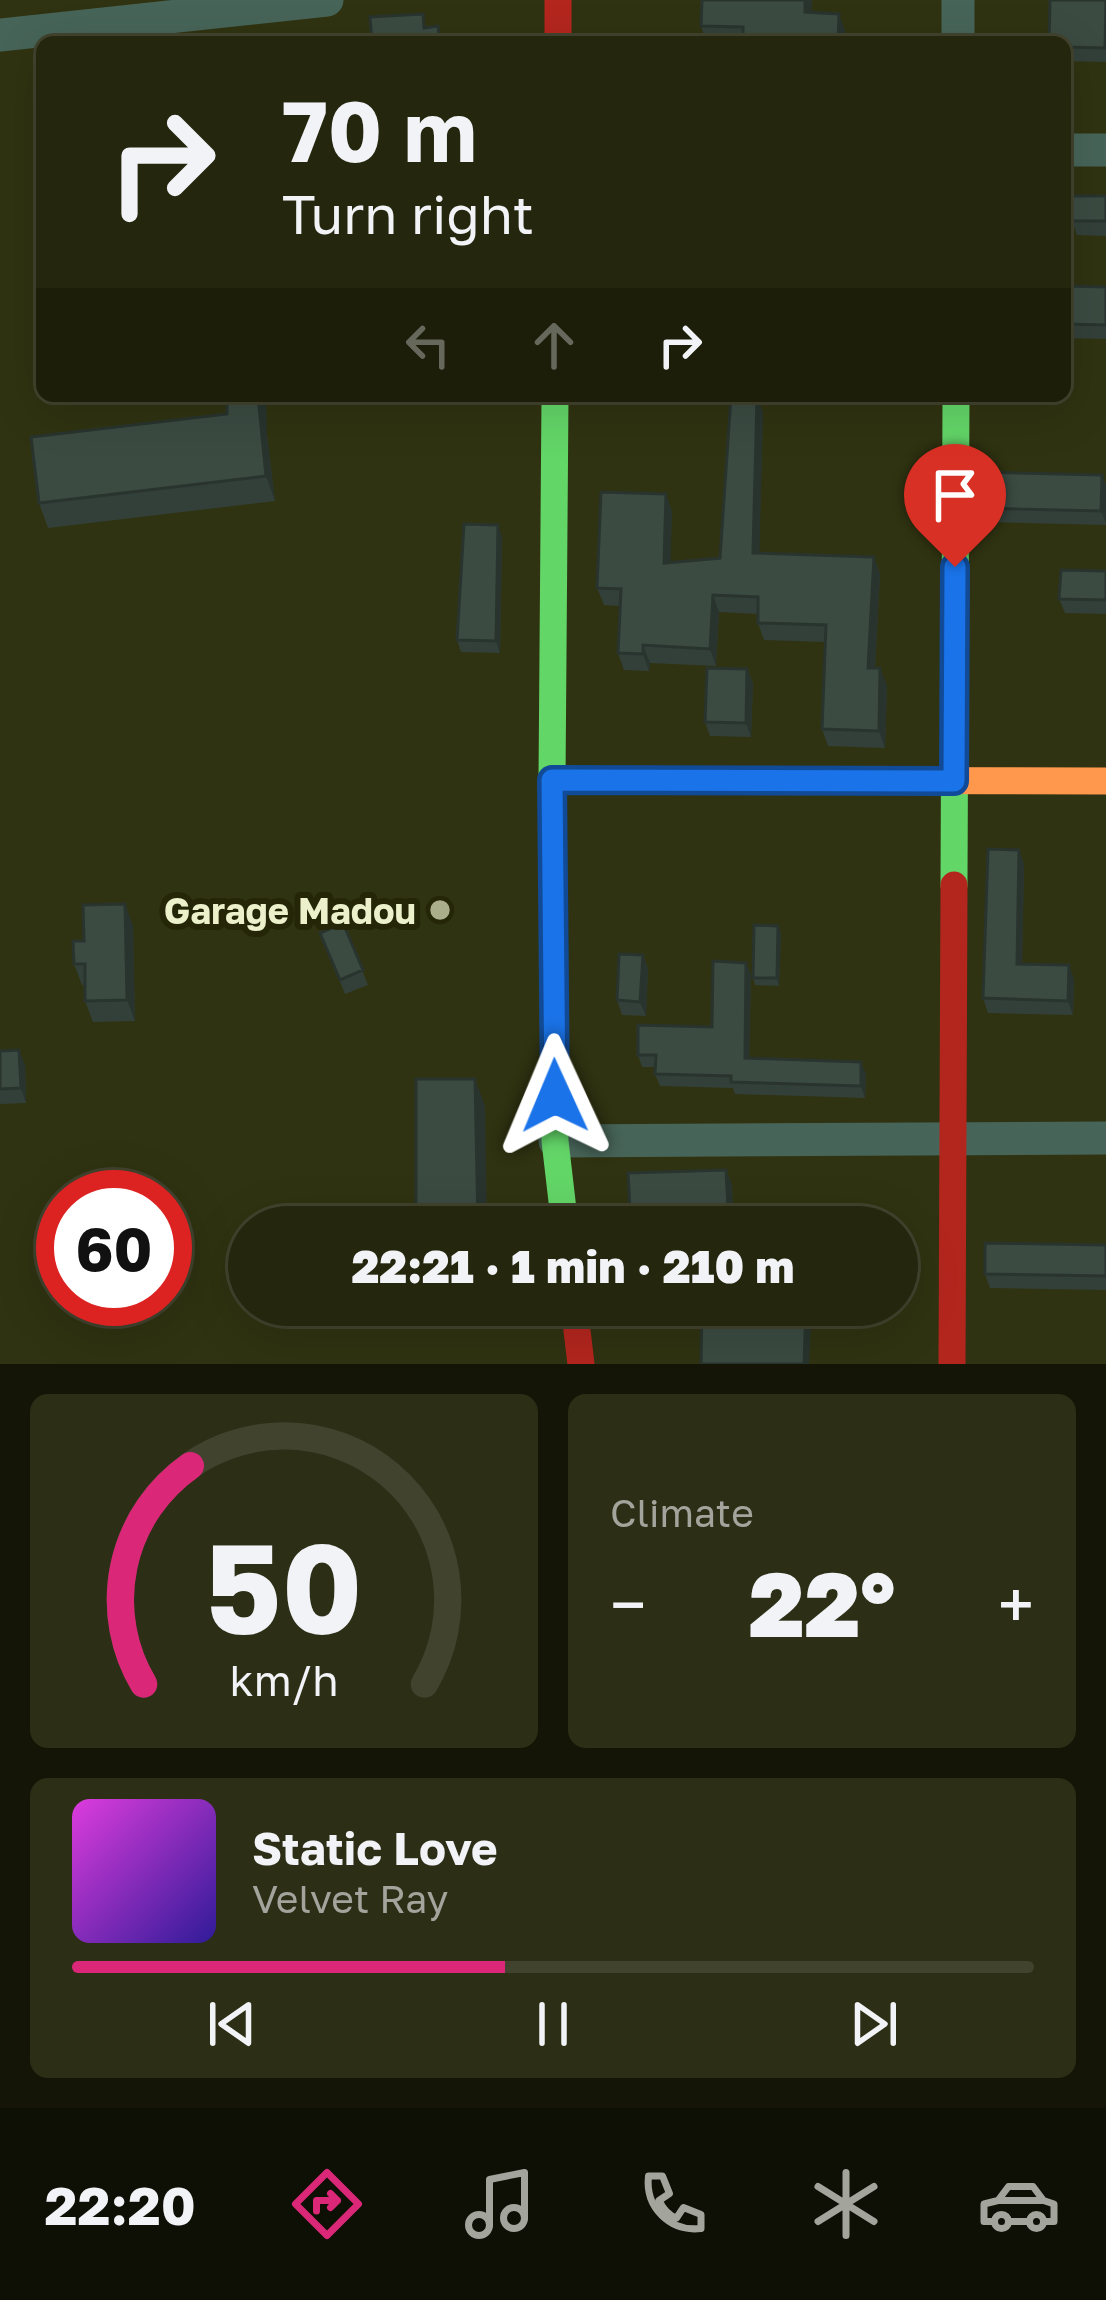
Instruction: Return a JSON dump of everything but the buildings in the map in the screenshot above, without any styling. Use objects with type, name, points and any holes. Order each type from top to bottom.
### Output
[{"type":"street","points":[[0,35],[327,0]]},
{"type":"street","points":[[558,0],[558,36]]},
{"type":"street","points":[[958,0],[958,36]]},
{"type":"street","points":[[1071,150],[1106,150]]},
{"type":"street","points":[[555,402],[555,1141],[563,1206]]},
{"type":"street","points":[[952,1364],[956,402]]},
{"type":"street","points":[[552,780],[1106,781]]},
{"type":"street","points":[[555,1141],[1106,1138]]},
{"type":"street","points":[[576,1326],[581,1364]]},
{"type":"traffic: fast","points":[[555,402],[555,1141],[563,1206]]},
{"type":"traffic: fast","points":[[954,885],[956,402]]},
{"type":"traffic: slow","points":[[552,780],[1106,781]]},
{"type":"traffic: jam","points":[[558,0],[558,36]]},
{"type":"traffic: jam","points":[[952,1364],[954,885]]},
{"type":"traffic: jam","points":[[576,1326],[581,1364]]},
{"type":"place","name":"Garage Madou","points":[[440,910]]},
{"type":"route","points":[[555,1096],[552,780],[954,781],[955,567]]}]
